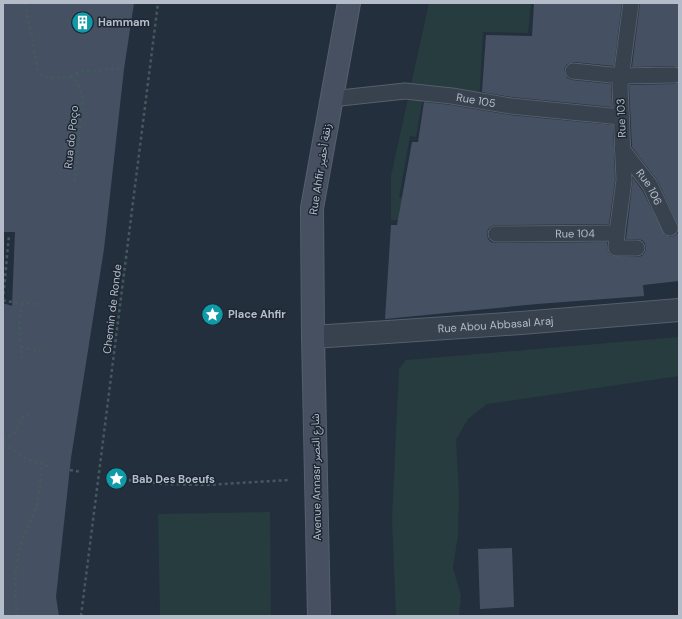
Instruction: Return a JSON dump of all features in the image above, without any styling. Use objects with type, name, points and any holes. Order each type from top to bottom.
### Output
[{"type":"street","name":"Rue Ahfir زنقة أحفير","points":[[313,337],[312,208],[350,3]]},
{"type":"street","name":"Rue Abou Abbasal Araj","points":[[313,337],[521,323],[679,310]]},
{"type":"street","name":"Avenue Annasr شارع النصر","points":[[313,337],[319,616]]},
{"type":"lane","name":"Rue 103","points":[[617,233],[624,180],[620,86],[631,3]]},
{"type":"lane","points":[[573,71],[621,76],[674,74]]},
{"type":"lane","name":"Rue 105","points":[[332,99],[405,90],[511,106],[621,117]]},
{"type":"lane","name":"Rue 106","points":[[622,150],[650,185],[670,228]]},
{"type":"lane","points":[[617,233],[616,248],[637,248]]},
{"type":"lane","name":"Rue 104","points":[[496,234],[617,233]]},
{"type":"path","points":[[25,3],[40,74],[49,78],[70,77],[80,72],[121,68]]},
{"type":"path","name":"Chemin de Ronde","points":[[81,616],[158,3]]},
{"type":"path","name":"Rua do Poço","points":[[70,77],[76,82],[83,98],[74,187]]},
{"type":"path","points":[[9,235],[3,300],[43,304]]},
{"type":"path","points":[[22,303],[19,320],[22,358]]},
{"type":"path","points":[[21,347],[40,352]]},
{"type":"path","points":[[3,440],[14,433],[21,418],[31,416]]},
{"type":"path","points":[[3,445],[12,449],[21,457],[48,466]]},
{"type":"path","points":[[17,616],[15,600],[19,551],[39,495],[42,464]]},
{"type":"path","points":[[70,470],[82,472]]},
{"type":"path","points":[[117,479],[164,484],[207,485],[286,480],[316,482]]},
{"type":"green space","points":[[429,3],[531,3],[528,33],[483,32],[479,105],[423,97],[416,137],[410,136],[399,197],[406,198],[401,220],[391,220],[391,176]]},
{"type":"green space","points":[[679,337],[679,376],[487,404],[468,419],[456,440],[459,493],[458,535],[453,568],[461,596],[459,616],[396,616],[392,519],[399,369],[406,360]]},
{"type":"green space","points":[[270,512],[271,616],[160,616],[158,514]]},
{"type":"building","points":[[3,3],[134,3],[124,69],[104,249],[71,458],[56,597],[59,616],[3,616],[3,303],[12,306],[15,232],[3,232]]},
{"type":"building","points":[[534,3],[622,3],[614,66],[574,62],[566,65],[564,70],[567,78],[572,80],[611,84],[612,107],[512,97],[482,92],[486,35],[532,36]]},
{"type":"building","points":[[640,3],[679,3],[679,68],[674,66],[632,67]]},
{"type":"building","points":[[679,82],[679,228],[658,181],[632,147],[629,85],[674,84]]},
{"type":"building","points":[[424,102],[510,115],[613,125],[615,180],[609,224],[496,225],[488,229],[488,239],[491,242],[607,242],[608,252],[612,256],[642,256],[646,248],[645,243],[642,240],[626,239],[633,178],[642,190],[665,235],[670,237],[674,236],[678,233],[679,228],[679,281],[643,285],[644,296],[537,304],[385,319],[391,225],[397,225],[412,142],[418,142]]},
{"type":"building","points":[[512,548],[514,607],[480,609],[478,549]]},
{"type":"place","name":"Hammam","points":[[82,22]]},
{"type":"place","name":"Place Ahfir","points":[[213,314]]},
{"type":"place","name":"Bab Des Boeufs","points":[[117,479]]}]
